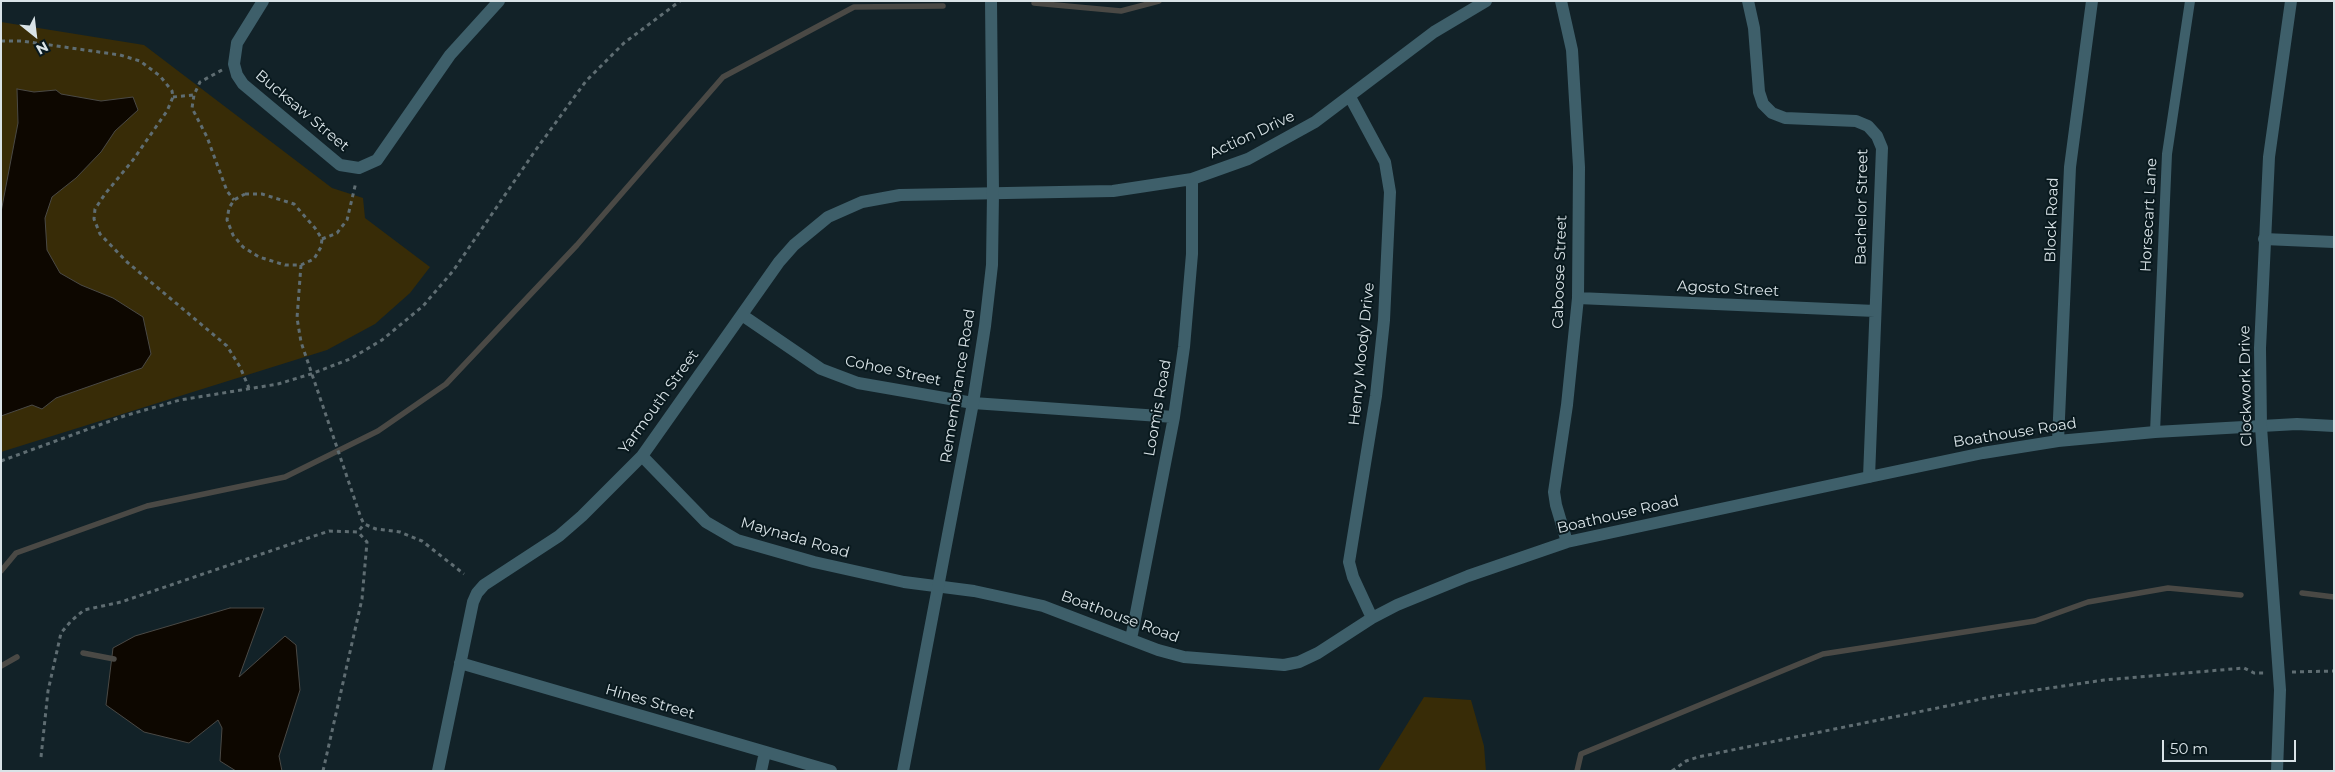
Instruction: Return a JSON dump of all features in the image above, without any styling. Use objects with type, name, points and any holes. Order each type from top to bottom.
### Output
[{"type":"street","name":"Bucksaw Street","points":[[234,64],[243,84],[340,165],[359,168],[377,160],[450,55],[499,1]]},
{"type":"street","name":"Remembrance Road","points":[[903,771],[973,404],[986,326],[992,265],[994,193],[991,1]]},
{"type":"street","name":"Action Drive","points":[[994,193],[1113,191],[1192,179],[1248,158],[1279,144],[1315,122],[1434,32],[1486,1]]},
{"type":"street","name":"Caboose Street","points":[[1561,1],[1572,50],[1578,122],[1578,298],[1567,404],[1554,492],[1556,506],[1567,542]]},
{"type":"street","name":"Bachelor Street","points":[[1748,1],[1754,28],[1759,92],[1763,104],[1772,113],[1785,118],[1856,121],[1868,126],[1877,136],[1882,148],[1869,476]]},
{"type":"street","name":"Block Road","points":[[2058,441],[2071,158],[2092,1]]},
{"type":"street","name":"Clockwork Drive","points":[[2277,771],[2280,690],[2261,426],[2260,348],[2269,157],[2291,1]]},
{"type":"street","points":[[234,64],[237,43],[260,2]]},
{"type":"street","name":"Henry Moody Drive","points":[[1350,97],[1385,162],[1390,192],[1388,260],[1376,396],[1349,562],[1353,577],[1372,618]]},
{"type":"street","name":"Loomis Road","points":[[1131,639],[1174,417],[1189,305],[1192,254],[1192,179]]},
{"type":"street","name":"Yarmouth Street","points":[[438,771],[460,663],[477,593],[484,585],[533,555],[565,531],[642,456],[794,245],[828,217],[876,198],[900,195],[994,193]]},
{"type":"street","points":[[2264,239],[2334,242]]},
{"type":"street","name":"Agosto Street","points":[[1578,298],[1875,311]]},
{"type":"street","name":"Cohoe Street","points":[[742,315],[821,369],[858,383],[973,404],[1174,417]]},
{"type":"street","name":"Boathouse Road","points":[[939,586],[974,591],[1043,606],[1158,650],[1184,657],[1284,665],[1299,662],[1318,653],[1372,618],[1397,605],[1468,576],[1567,542],[1869,476],[1983,453],[2058,441],[2155,432],[2297,424],[2334,426]]},
{"type":"street","name":"Maynada Road","points":[[642,456],[706,522],[737,540],[814,562],[904,582],[939,586]]},
{"type":"street","name":"Hines Street","points":[[460,663],[831,771]]},
{"type":"street","points":[[761,771],[765,752]]},
{"type":"lane","name":"Horsecart Lane","points":[[2155,432],[2167,154],[2190,1]]},
{"type":"path","points":[[1,460],[133,414],[180,400],[278,384],[311,374],[350,359],[382,340],[423,306],[453,271],[535,151],[586,81],[624,43],[680,1]]},
{"type":"path","points":[[1,41],[22,41],[120,55],[140,61],[160,76],[172,91],[173,97],[167,111],[139,152],[95,209],[94,219],[100,234],[127,262],[227,346],[240,367],[249,388]]},
{"type":"path","points":[[234,64],[210,75],[200,82],[194,95],[192,108],[206,137],[227,191],[234,200]]},
{"type":"path","points":[[173,97],[194,95]]},
{"type":"path","points":[[322,240],[337,232],[347,220],[359,168]]},
{"type":"path","points":[[246,194],[262,194],[294,204],[315,228],[322,240],[321,247],[314,259],[301,265],[285,266],[259,257],[242,248],[233,235],[227,220],[228,208],[234,200],[246,194]]},
{"type":"path","points":[[301,265],[297,318],[301,342],[364,524],[376,529],[400,532],[422,541],[464,574]]},
{"type":"path","points":[[358,532],[364,524]]},
{"type":"path","points":[[41,758],[48,691],[61,633],[84,610],[121,602],[329,531],[358,532],[367,542],[362,599],[323,771]]},
{"type":"path","points":[[1672,771],[1686,761],[1698,757],[1996,696],[2104,680],[2244,668],[2254,673],[2334,671]]},
{"type":"shaded area","points":[[1,22],[144,45],[332,188],[363,198],[365,218],[430,267],[410,293],[375,324],[327,350],[1,452]]},
{"type":"shaded area","points":[[17,89],[34,92],[56,90],[61,94],[101,101],[133,97],[138,110],[115,131],[101,152],[76,178],[52,197],[45,218],[47,250],[60,273],[81,285],[113,298],[143,317],[151,354],[142,368],[56,398],[42,409],[32,405],[1,416],[1,212],[18,123]]},
{"type":"shaded area","points":[[230,608],[264,608],[239,677],[285,636],[296,645],[300,690],[279,756],[282,771],[236,771],[220,761],[222,728],[218,720],[189,743],[144,732],[106,705],[113,648],[135,636]]},
{"type":"shaded area","points":[[1424,697],[1471,700],[1484,746],[1486,771],[1378,771]]},
{"type":"waterway","points":[[1034,3],[1121,11],[1159,1]]},
{"type":"waterway","points":[[1,571],[16,553],[147,506],[285,477],[378,431],[446,384],[577,245],[723,77],[854,7],[943,6]]},
{"type":"waterway","points":[[1577,771],[1581,754],[1823,654],[2035,621],[2088,602],[2168,588],[2241,595]]},
{"type":"waterway","points":[[2302,593],[2334,597]]},
{"type":"waterway","points":[[83,653],[114,659]]},
{"type":"waterway","points":[[1,666],[17,657]]}]
